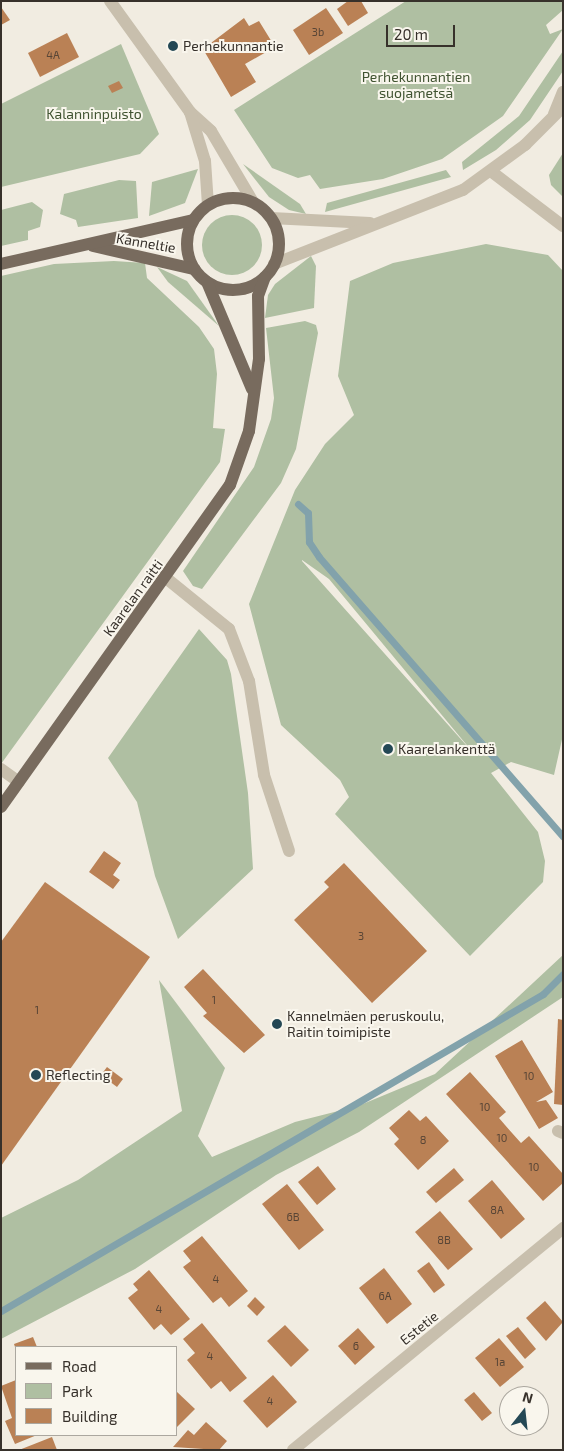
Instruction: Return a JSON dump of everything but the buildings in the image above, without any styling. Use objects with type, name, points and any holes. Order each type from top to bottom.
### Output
[{"type":"main road","points":[[226,198],[253,202],[271,218],[279,241],[274,264],[265,277],[237,290],[207,282],[194,269],[187,240],[194,220],[208,205],[226,198]]},
{"type":"main road","name":"Kanneltie","points":[[1,264],[93,246],[145,228],[194,220]]},
{"type":"main road","name":"Kanneltie","points":[[93,246],[194,269]]},
{"type":"main road","name":"Kaarelan raitti","points":[[1,807],[166,578],[230,485],[249,431],[252,390],[259,359],[258,296],[265,277]]},
{"type":"main road","name":"Kaarelan raitti","points":[[207,282],[252,390]]},
{"type":"street","points":[[110,1],[190,112],[211,131],[253,202]]},
{"type":"street","points":[[274,264],[320,244],[341,240],[370,223],[433,205],[492,172],[558,110],[563,92]]},
{"type":"street","points":[[190,112],[205,162],[208,205]]},
{"type":"street","points":[[492,172],[563,226]]},
{"type":"street","points":[[271,218],[370,223]]},
{"type":"street","points":[[166,578],[229,629],[249,681],[264,775],[288,851]]},
{"type":"street","points":[[1,769],[19,782]]},
{"type":"street","name":"Estetie","points":[[293,1450],[563,1228]]},
{"type":"green space","name":"Perhekunnantien suojametsä","points":[[406,1],[563,1],[563,10],[546,25],[550,34],[563,29],[503,116],[442,159],[383,179],[320,189],[310,175],[298,178],[272,168],[234,110]]},
{"type":"green space","name":"Kalanninpuisto","points":[[121,44],[159,134],[140,154],[1,187],[1,104]]},
{"type":"green space","points":[[563,51],[563,71],[530,120],[496,150],[463,170],[462,162],[519,116]]},
{"type":"green space","points":[[563,153],[563,197],[551,185],[549,175]]},
{"type":"green space","points":[[243,164],[300,204],[306,214],[289,210],[269,197]]},
{"type":"green space","points":[[198,169],[185,203],[149,216],[152,182]]},
{"type":"green space","points":[[446,170],[451,177],[325,212],[327,203]]},
{"type":"green space","points":[[119,180],[136,181],[138,218],[78,227],[76,220],[60,214],[64,194]]},
{"type":"green space","points":[[32,202],[43,210],[40,227],[28,231],[28,240],[1,246],[1,210]]},
{"type":"green space","points":[[232,215],[249,220],[257,228],[262,245],[257,262],[249,270],[232,275],[215,270],[207,262],[202,245],[207,228],[215,220]]},
{"type":"green space","points":[[486,244],[548,255],[563,271],[563,735],[554,775],[511,762],[491,773],[538,832],[545,861],[543,882],[470,956],[335,814],[349,797],[340,780],[281,725],[249,604],[295,490],[325,444],[354,415],[338,376],[350,281],[393,263]],"holes":[[[302,560],[329,579],[475,755]]]},
{"type":"green space","points":[[311,256],[316,266],[314,308],[265,318],[268,295],[275,284]]},
{"type":"green space","points":[[114,261],[145,263],[147,278],[199,327],[214,349],[217,374],[213,428],[225,429],[220,462],[1,764],[1,276],[54,264]]},
{"type":"green space","points":[[157,267],[187,281],[219,326],[168,282]]},
{"type":"green space","points":[[305,321],[316,325],[318,333],[296,449],[281,483],[202,589],[193,586],[183,571],[254,467],[271,419],[274,398],[266,328]]},
{"type":"green space","points":[[199,629],[227,660],[231,674],[248,793],[253,869],[178,939],[155,876],[137,802],[108,758]]},
{"type":"green space","points":[[563,955],[563,997],[359,1132],[276,1175],[135,1269],[1,1339],[1,1218],[78,1180],[182,1111],[159,980],[225,1068],[198,1136],[212,1157],[295,1122],[358,1106],[435,1074]]},
{"type":"waterway","points":[[298,504],[308,513],[309,542],[319,557],[563,837]]},
{"type":"waterway","points":[[1,1311],[543,994],[563,974]]},
{"type":"place","name":"Perhekunnantie","points":[[173,46]]},
{"type":"place","name":"Kaarelankenttä","points":[[388,749]]},
{"type":"place","name":"Kannelmäen peruskoulu, Raitin toimipiste","points":[[277,1024]]},
{"type":"place","name":"Reflecting","points":[[36,1075]]}]
